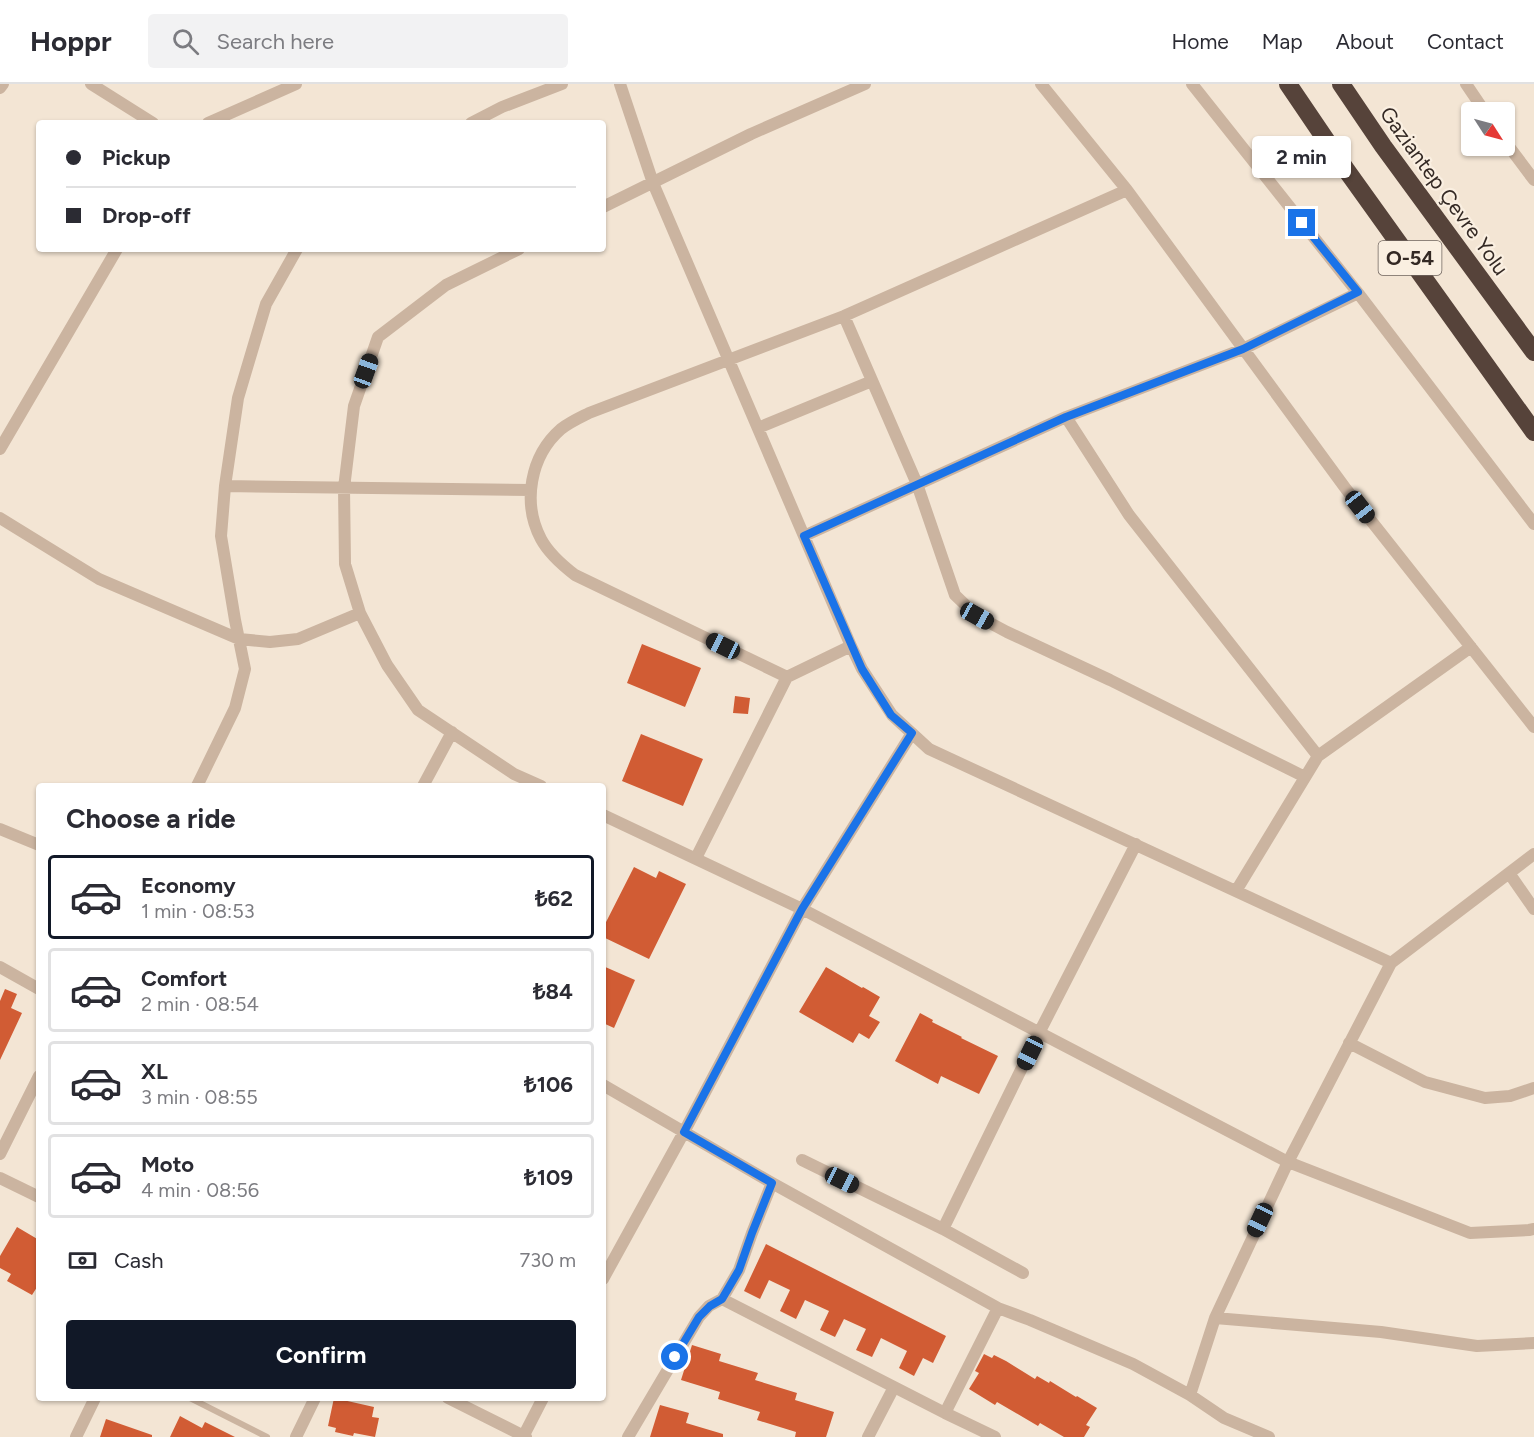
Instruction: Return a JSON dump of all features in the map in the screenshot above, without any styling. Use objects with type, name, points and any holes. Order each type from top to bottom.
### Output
[{"type":"highway","name":"O-54","points":[[1288,84],[1347,171],[1534,432]]},
{"type":"highway","name":"Gaziantep Çevre Yolu","points":[[1341,84],[1534,352]]},
{"type":"street","points":[[0,88],[3,84]]},
{"type":"street","points":[[91,84],[148,120]]},
{"type":"street","points":[[215,120],[296,84]]},
{"type":"street","points":[[477,120],[502,107],[562,84]]},
{"type":"street","points":[[620,84],[653,183],[851,646],[862,669],[891,715],[929,749],[1391,963]]},
{"type":"street","points":[[606,206],[751,134],[865,84]]},
{"type":"street","points":[[1041,84],[1127,190],[1346,489],[1534,727]]},
{"type":"street","points":[[1192,84],[1358,292],[1534,524]]},
{"type":"street","points":[[1466,84],[1478,102]]},
{"type":"street","points":[[1515,155],[1534,180]]},
{"type":"street","points":[[787,677],[586,580],[563,566],[550,553],[541,539],[534,524],[531,504],[534,472],[548,443],[560,430],[589,413],[844,316],[1127,190]]},
{"type":"street","points":[[0,449],[115,252]]},
{"type":"street","points":[[198,783],[236,708],[245,669],[222,536],[225,486],[238,399],[266,304],[295,252]]},
{"type":"street","points":[[513,252],[446,285],[378,337],[354,406],[344,488],[345,564],[360,613],[387,665],[418,710],[514,774],[534,783]]},
{"type":"street","points":[[804,536],[1066,417],[1243,349],[1358,292]]},
{"type":"street","points":[[844,316],[917,484],[955,595],[977,616],[1007,632],[1110,680],[1305,777]]},
{"type":"street","points":[[758,428],[872,381]]},
{"type":"street","points":[[1066,417],[1130,515],[1318,756]]},
{"type":"street","points":[[225,486],[531,490]]},
{"type":"street","points":[[0,518],[99,579],[239,639],[270,642],[298,639],[360,613]]},
{"type":"street","points":[[696,858],[787,677],[851,646]]},
{"type":"street","points":[[1236,891],[1318,756],[1471,647]]},
{"type":"street","points":[[425,783],[452,732]]},
{"type":"street","points":[[606,1270],[684,1132],[802,909],[912,733]]},
{"type":"street","points":[[606,816],[802,909],[1288,1162],[1470,1233],[1534,1228]]},
{"type":"street","points":[[0,829],[36,844]]},
{"type":"street","points":[[944,1229],[1039,1033],[1136,844]]},
{"type":"street","points":[[1190,1395],[1215,1318],[1288,1162],[1391,963],[1534,854]]},
{"type":"street","points":[[1509,873],[1534,909]]},
{"type":"street","points":[[0,967],[36,986]]},
{"type":"street","points":[[1349,1043],[1425,1082],[1485,1098],[1510,1096],[1534,1088]]},
{"type":"street","points":[[0,1154],[36,1082]]},
{"type":"street","points":[[606,1087],[772,1183],[998,1308],[1133,1364],[1190,1395],[1224,1418],[1269,1437]]},
{"type":"street","points":[[802,1160],[944,1229],[1023,1273]]},
{"type":"street","points":[[0,1178],[36,1196]]},
{"type":"street","points":[[628,1437],[699,1317],[710,1306],[722,1299],[739,1270],[772,1183]]},
{"type":"street","points":[[722,1299],[995,1437]]},
{"type":"street","points":[[945,1413],[998,1308]]},
{"type":"street","points":[[1215,1318],[1381,1332],[1477,1346],[1534,1343]]},
{"type":"street","points":[[867,1437],[894,1387]]},
{"type":"street","points":[[76,1437],[94,1401]]},
{"type":"street","points":[[296,1437],[314,1401]]},
{"type":"street","points":[[454,1401],[525,1437],[542,1401]]},
{"type":"lane","points":[[196,1401],[267,1437]]},
{"type":"building","points":[[642,644],[701,668],[685,707],[627,683]]},
{"type":"building","points":[[735,696],[750,698],[748,714],[733,713]]},
{"type":"building","points":[[641,734],[703,759],[683,806],[622,781]]},
{"type":"building","points":[[634,867],[656,878],[659,871],[686,884],[649,959],[606,938],[606,922]]},
{"type":"building","points":[[606,967],[635,980],[614,1028],[606,1024]]},
{"type":"building","points":[[826,967],[880,997],[869,1016],[880,1022],[869,1039],[859,1033],[853,1043],[799,1012]]},
{"type":"building","points":[[5,989],[17,994],[11,1008],[22,1013],[0,1060],[0,1001]]},
{"type":"building","points":[[920,1013],[961,1038],[998,1056],[979,1094],[941,1076],[938,1084],[895,1061]]},
{"type":"building","points":[[17,1227],[36,1238],[36,1289],[32,1295],[7,1281],[11,1274],[0,1268],[0,1256]]},
{"type":"building","points":[[766,1244],[946,1336],[933,1363],[923,1358],[914,1376],[899,1368],[907,1351],[881,1338],[872,1357],[856,1350],[866,1329],[844,1319],[835,1337],[820,1330],[829,1311],[805,1300],[796,1319],[780,1311],[790,1290],[769,1280],[760,1299],[744,1291]]},
{"type":"building","points":[[692,1345],[721,1354],[719,1361],[758,1373],[755,1380],[797,1393],[795,1400],[834,1412],[826,1437],[795,1437],[796,1432],[757,1420],[760,1412],[718,1399],[720,1392],[681,1380]]},
{"type":"building","points":[[984,1354],[992,1358],[994,1355],[1035,1379],[1037,1376],[1049,1383],[1050,1381],[1097,1408],[1086,1425],[1090,1427],[1084,1437],[1064,1437],[1040,1423],[1038,1426],[997,1402],[995,1405],[969,1389],[979,1373],[975,1371]]},
{"type":"building","points":[[333,1401],[347,1401],[374,1407],[372,1417],[379,1418],[375,1437],[335,1432],[336,1428],[328,1426]]},
{"type":"building","points":[[660,1405],[689,1413],[686,1423],[723,1434],[723,1437],[650,1437]]},
{"type":"building","points":[[180,1416],[202,1428],[205,1422],[235,1437],[170,1437]]},
{"type":"building","points":[[106,1419],[152,1435],[152,1437],[100,1437]]},
{"type":"route","points":[[675,1357],[699,1317],[710,1306],[722,1299],[739,1270],[772,1183],[684,1132],[802,909],[912,733],[891,715],[862,669],[804,536],[1066,417],[1243,349],[1358,292],[1302,223]]}]
